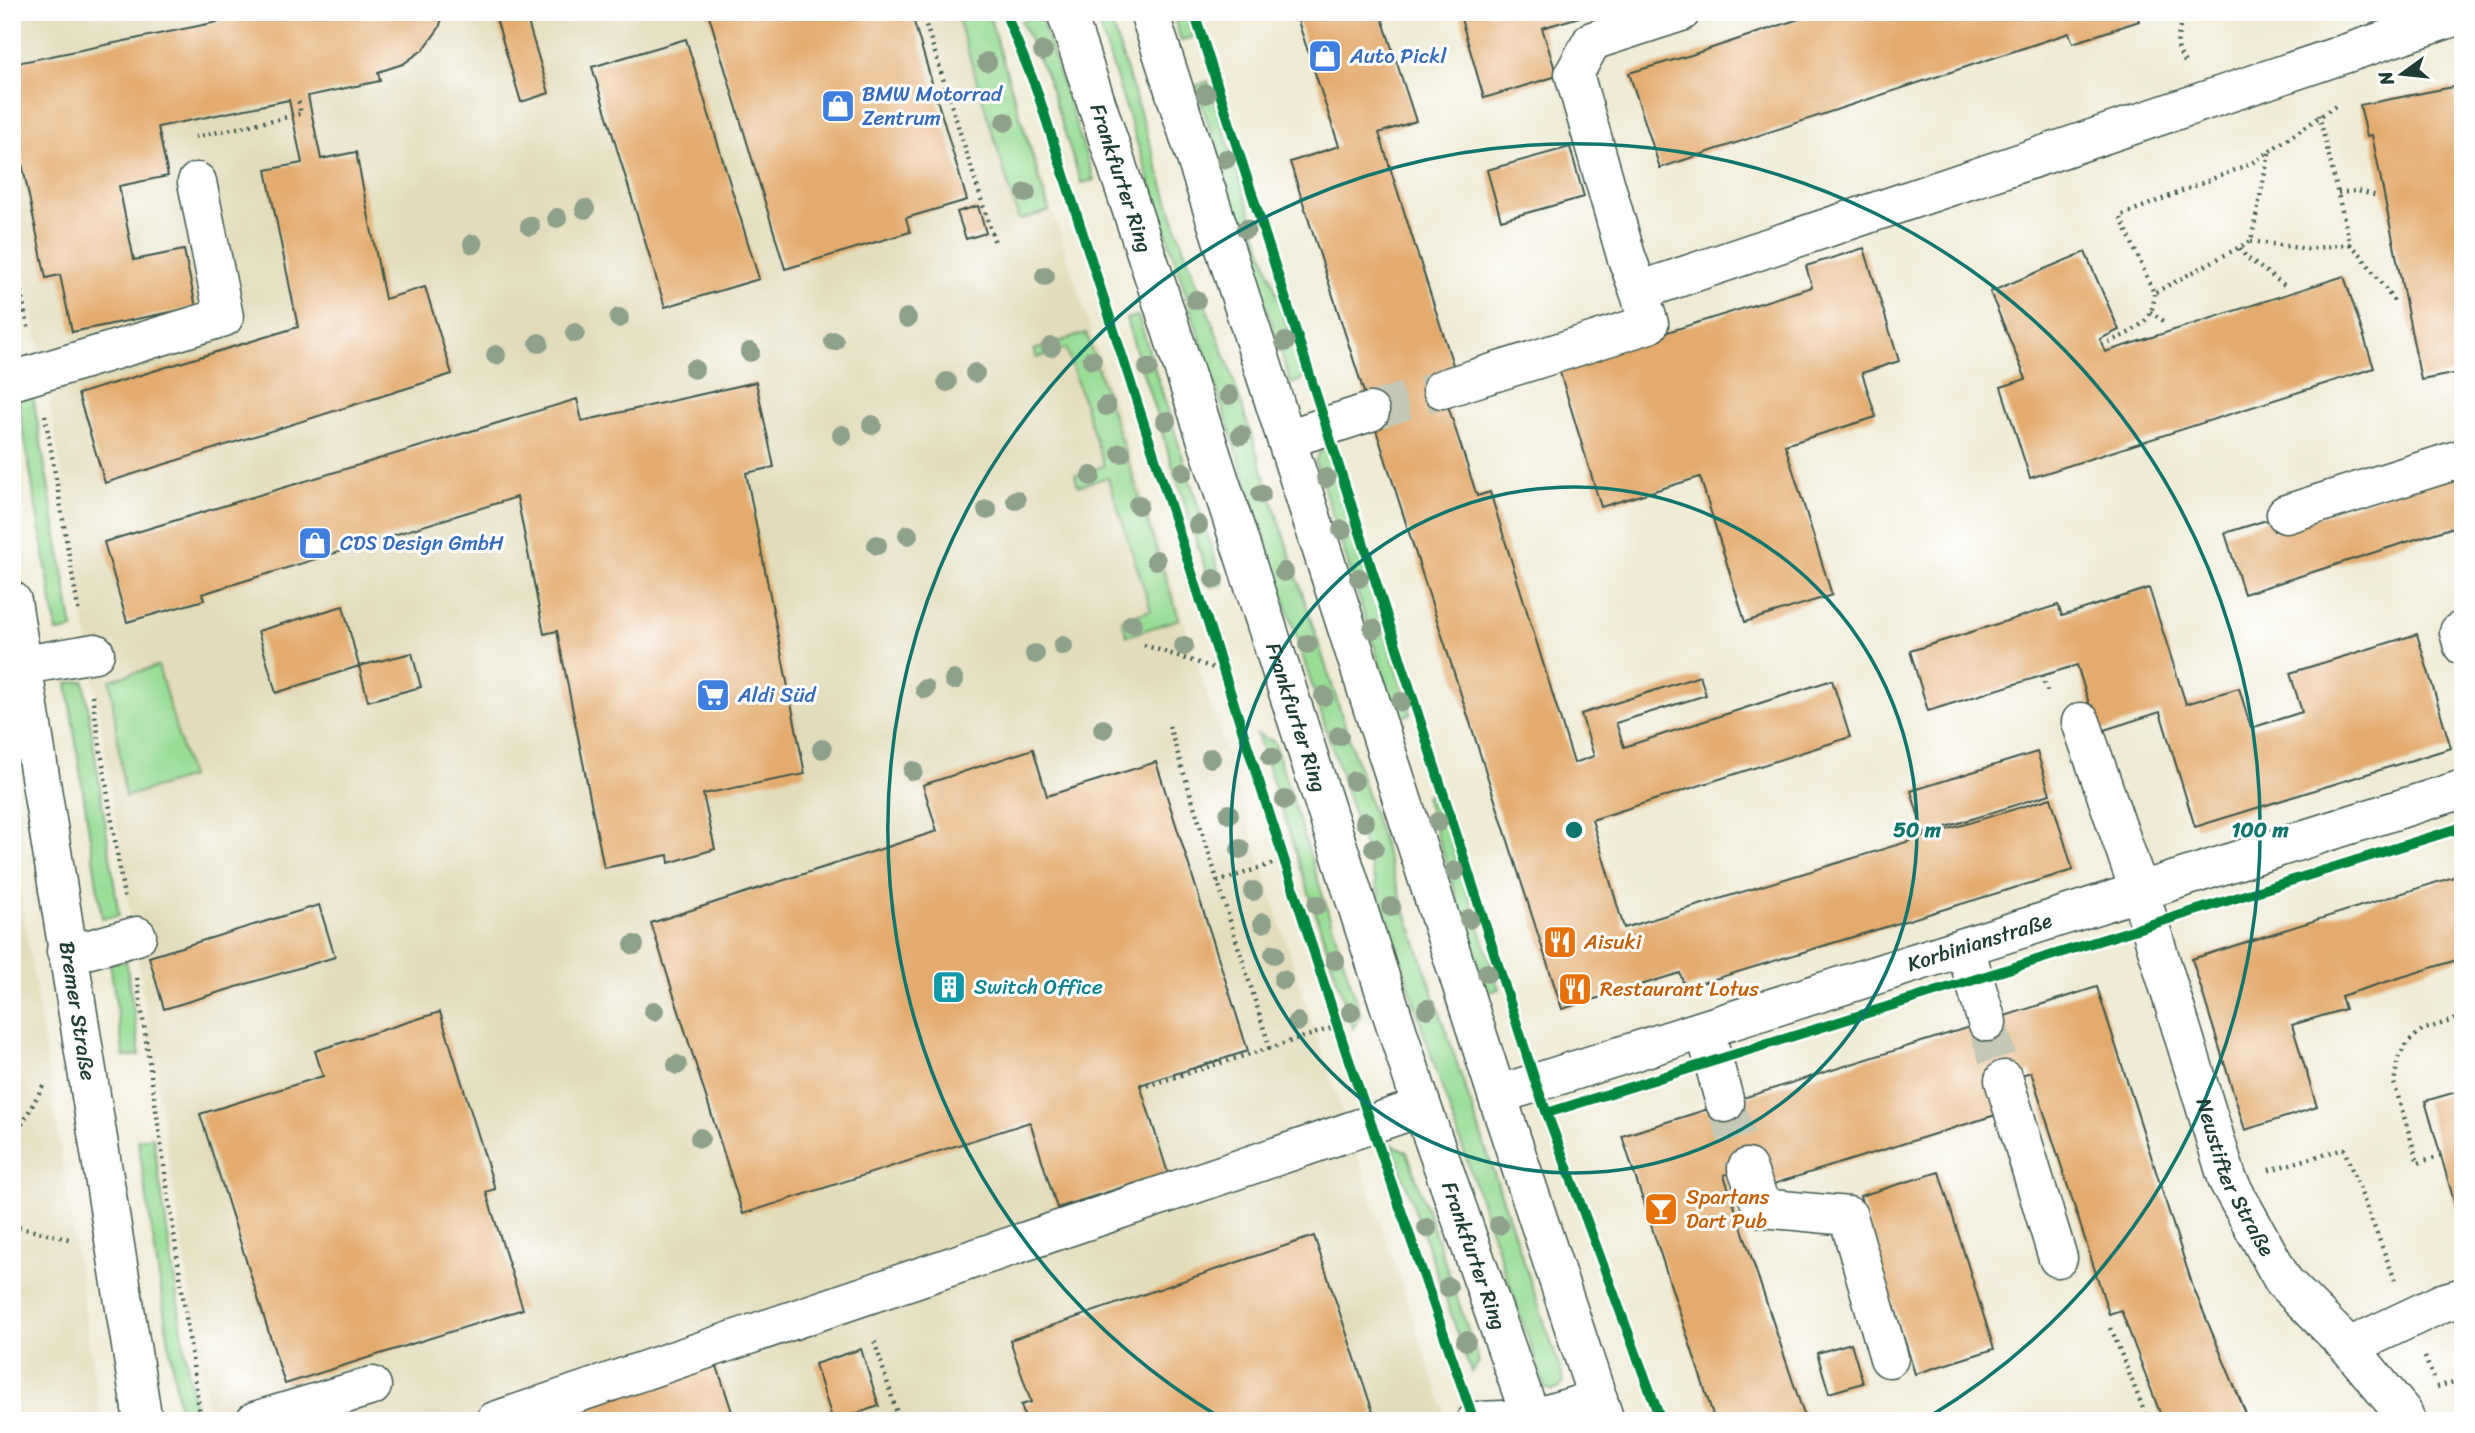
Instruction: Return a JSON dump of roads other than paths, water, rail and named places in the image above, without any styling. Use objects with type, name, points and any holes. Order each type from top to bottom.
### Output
[{"type":"main road","name":"Frankfurter Ring","points":[[1066,12],[1422,1107],[1531,1420]]},
{"type":"main road","points":[[1149,12],[1497,1095],[1602,1410],[1531,1420],[1476,1421]]},
{"type":"main road","points":[[1442,389],[1649,324],[1626,256],[1574,74],[1592,41],[1681,12]]},
{"type":"main road","points":[[1639,291],[2463,14]]},
{"type":"main road","points":[[25,378],[224,317],[197,182]]},
{"type":"main road","points":[[1287,439],[1370,412]]},
{"type":"main road","points":[[2286,514],[2463,458]]},
{"type":"main road","name":"Bremer Straße","points":[[12,601],[111,1235],[143,1421]]},
{"type":"main road","points":[[2463,631],[2459,632],[2463,646]]},
{"type":"main road","points":[[24,665],[90,654]]},
{"type":"main road","name":"Neustifter Straße","points":[[2080,742],[2140,893],[2228,1181],[2284,1282],[2348,1347],[2403,1413],[2406,1421]]},
{"type":"main road","name":"Korbinianstraße","points":[[1497,1095],[2463,789]]},
{"type":"main road","points":[[66,951],[90,949],[134,937]]},
{"type":"main road","points":[[1965,948],[1987,1022]]},
{"type":"main road","points":[[1705,1031],[1725,1103]]},
{"type":"main road","points":[[2004,1080],[2057,1258]]},
{"type":"main road","points":[[495,1421],[1422,1107]]},
{"type":"main road","points":[[1747,1168],[1762,1208],[1848,1216],[1889,1358]]},
{"type":"main road","points":[[2348,1347],[2442,1303],[2463,1297]]},
{"type":"main road","points":[[255,1421],[372,1386]]},
{"type":"tunnel","points":[[1370,412],[1442,389]]},
{"type":"tunnel","points":[[1987,1022],[2004,1080]]},
{"type":"tunnel","points":[[1725,1103],[1747,1168]]},
{"type":"place","name":"Auto Pickl","points":[[1325,56]]},
{"type":"place","name":"BMW Motorrad Zentrum","points":[[838,106]]},
{"type":"place","name":"CDS Design GmbH","points":[[315,543]]},
{"type":"place","name":"Aldi Süd","points":[[713,695]]},
{"type":"place","name":"Aisuki","points":[[1560,942]]},
{"type":"place","name":"Switch Office","points":[[949,987]]},
{"type":"place","name":"Restaurant Lotus","points":[[1575,989]]},
{"type":"place","name":"Spartans Dart Pub","points":[[1661,1209]]}]
